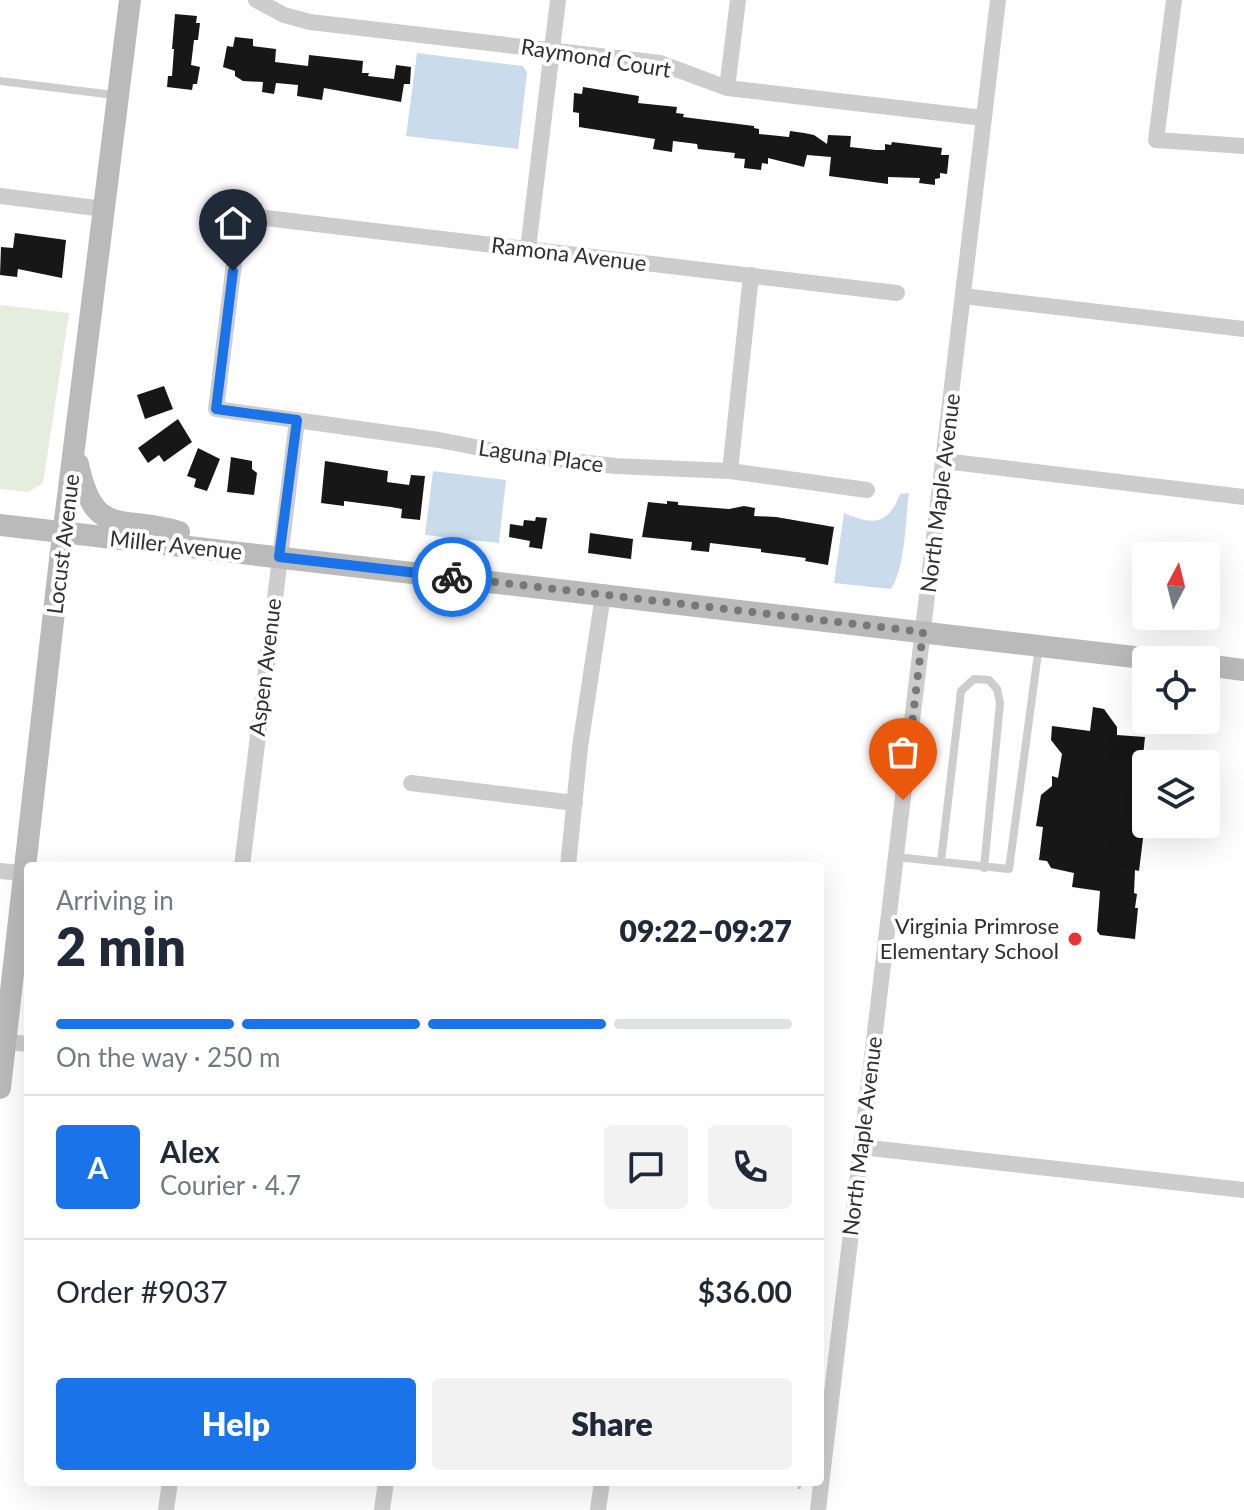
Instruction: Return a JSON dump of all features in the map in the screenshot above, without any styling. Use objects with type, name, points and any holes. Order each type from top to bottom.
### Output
[{"type":"street","name":"Locust Avenue","points":[[24,862],[130,0]]},
{"type":"street","name":"Raymond Court","points":[[256,0],[284,15],[310,22],[660,63],[727,88],[984,118]]},
{"type":"street","points":[[528,249],[558,0]]},
{"type":"street","points":[[727,88],[738,0]]},
{"type":"street","name":"North Maple Avenue","points":[[824,1459],[998,0]]},
{"type":"street","points":[[1174,0],[1156,140],[1244,146]]},
{"type":"street","points":[[0,196],[104,209]]},
{"type":"street","name":"Ramona Avenue","points":[[216,409],[240,215],[897,293]]},
{"type":"street","points":[[730,471],[751,275]]},
{"type":"street","points":[[963,296],[1244,329]]},
{"type":"street","name":"Laguna Place","points":[[216,409],[439,440],[511,454],[615,466],[730,471],[867,490]]},
{"type":"street","name":"Aspen Avenue","points":[[242,862],[297,420]]},
{"type":"street","points":[[75,450],[86,495],[93,508],[104,517],[122,523],[174,530],[236,552]]},
{"type":"street","points":[[944,461],[1244,497]]},
{"type":"street","name":"Miller Avenue","points":[[0,525],[1132,657]]},
{"type":"street","points":[[568,862],[603,595]]},
{"type":"street","points":[[1220,667],[1244,670]]},
{"type":"street","points":[[411,783],[575,803]]},
{"type":"street","name":"Locust Avenue","points":[[0,1088],[11,1042],[22,950],[24,865]]},
{"type":"street","points":[[0,871],[23,873]]},
{"type":"street","points":[[861,1147],[1244,1190]]},
{"type":"street","points":[[166,1510],[169,1486]]},
{"type":"street","points":[[382,1510],[385,1486]]},
{"type":"street","points":[[598,1510],[601,1486]]},
{"type":"street","name":"North Maple Avenue","points":[[818,1510],[821,1486]]},
{"type":"lane","points":[[0,81],[118,95]]},
{"type":"lane","points":[[896,857],[1009,869],[1039,646]]},
{"type":"lane","points":[[941,861],[961,691],[974,679],[989,680],[997,689],[1000,703],[984,868]]},
{"type":"green space","points":[[0,305],[69,313],[43,483],[28,492],[0,489]]},
{"type":"water","points":[[417,53],[523,66],[527,73],[518,149],[406,136]]},
{"type":"water","points":[[433,471],[506,480],[499,543],[425,535]]},
{"type":"water","points":[[909,493],[900,568],[891,589],[834,583],[844,513],[863,520],[878,520],[890,512],[900,494]]},
{"type":"building","points":[[175,14],[197,16],[196,23],[200,23],[191,65],[200,67],[197,84],[193,84],[192,90],[167,87],[168,76],[172,76]]},
{"type":"building","points":[[235,37],[253,39],[253,46],[276,49],[275,62],[308,66],[309,55],[363,61],[362,73],[394,79],[396,65],[411,67],[410,84],[404,84],[401,102],[324,88],[322,100],[297,96],[298,85],[276,83],[274,94],[262,92],[263,82],[243,81],[235,76],[235,71],[223,67],[227,46],[233,47]]},
{"type":"building","points":[[583,87],[639,96],[638,103],[677,107],[676,113],[684,114],[683,117],[754,126],[759,129],[759,134],[789,137],[790,131],[804,133],[814,135],[827,144],[828,135],[851,136],[850,147],[876,150],[885,150],[885,144],[891,145],[892,142],[942,148],[941,155],[949,155],[947,174],[940,173],[935,185],[919,183],[920,178],[888,177],[888,184],[829,176],[831,157],[807,155],[804,167],[768,158],[768,164],[762,163],[761,170],[744,168],[745,159],[734,158],[735,153],[698,149],[697,144],[673,141],[672,152],[653,149],[655,139],[579,127],[579,113],[573,112],[574,93],[582,94]]},
{"type":"building","points":[[15,233],[66,240],[62,278],[18,269],[17,277],[0,275],[1,247],[13,248]]},
{"type":"building","points":[[164,386],[173,409],[145,419],[137,395]]},
{"type":"building","points":[[178,419],[192,442],[164,462],[159,455],[148,463],[138,448]]},
{"type":"building","points":[[198,448],[220,459],[207,491],[194,487],[196,479],[187,476]]},
{"type":"building","points":[[231,457],[252,461],[252,469],[257,473],[254,495],[227,492]]},
{"type":"building","points":[[325,461],[388,471],[387,482],[409,485],[411,475],[425,476],[420,520],[401,518],[402,509],[391,507],[344,501],[344,506],[321,503]]},
{"type":"building","points":[[667,501],[678,502],[678,505],[729,509],[744,506],[755,508],[754,516],[834,527],[828,565],[805,561],[806,558],[761,552],[761,549],[710,543],[709,552],[691,550],[692,542],[642,537],[648,502],[667,504]]},
{"type":"building","points":[[536,517],[547,518],[542,549],[529,547],[530,541],[509,537],[510,524],[523,526],[524,520],[535,521]]},
{"type":"building","points":[[590,533],[633,539],[631,559],[588,553]]},
{"type":"building","points":[[1093,707],[1104,709],[1117,727],[1117,735],[1145,737],[1144,750],[1132,750],[1132,838],[1143,838],[1139,871],[1135,870],[1135,908],[1138,908],[1135,939],[1100,935],[1097,931],[1100,891],[1072,887],[1074,873],[1051,868],[1047,861],[1039,860],[1043,827],[1036,826],[1041,795],[1052,786],[1052,776],[1058,778],[1062,754],[1051,740],[1052,726],[1090,731]]},
{"type":"way so far","points":[[452,577],[923,632],[903,800]]},
{"type":"place","name":"Virginia Primrose Elementary School","points":[[1075,939]]},
{"type":"route","points":[[233,271],[216,409],[297,420],[279,557],[452,577]]}]
